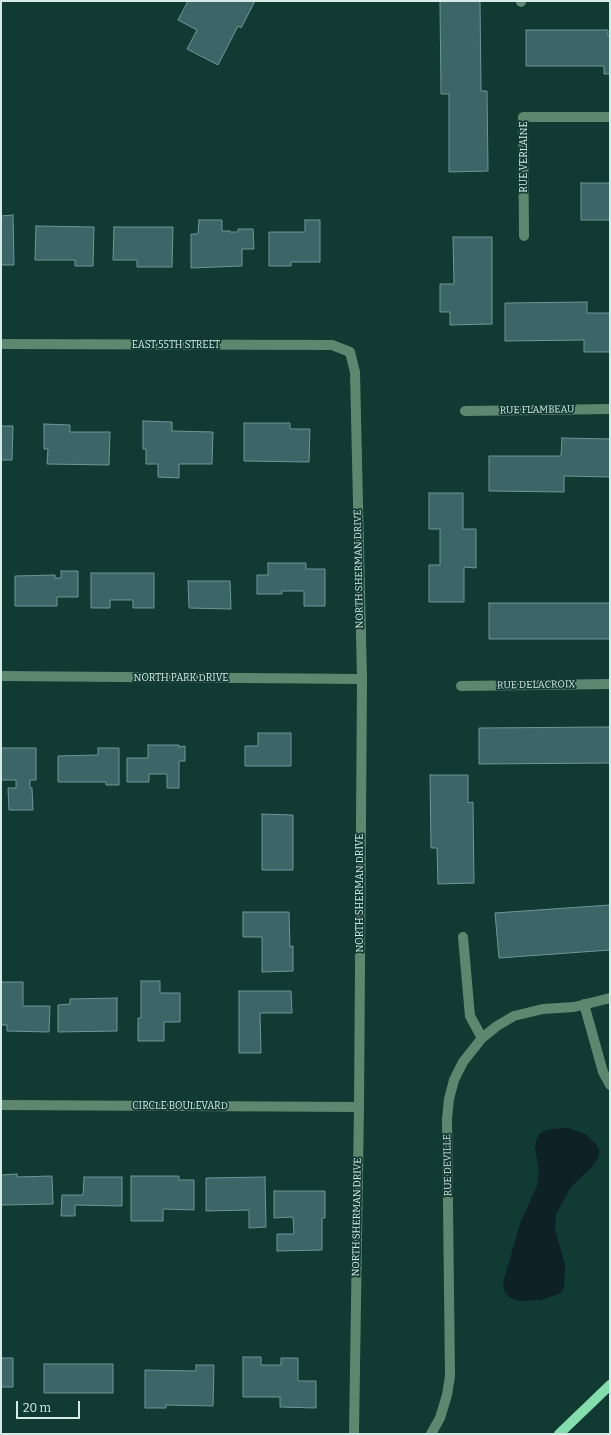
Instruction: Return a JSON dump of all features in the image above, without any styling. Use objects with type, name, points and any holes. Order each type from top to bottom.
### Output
[{"type":"main road","points":[[559,1434],[610,1385]]},
{"type":"street","name":"RUE VERLAINE","points":[[524,236],[524,117],[610,117]]},
{"type":"street","name":"EAST 55TH STREET","points":[[1,344],[332,345],[350,352]]},
{"type":"street","name":"NORTH SHERMAN DRIVE","points":[[350,352],[355,372],[362,679],[359,1107],[354,1434]]},
{"type":"street","name":"RUE FLAMBEAU","points":[[465,411],[610,409]]},
{"type":"street","name":"NORTH PARK DRIVE","points":[[1,676],[362,679]]},
{"type":"street","name":"RUE DELACROIX","points":[[461,686],[610,684]]},
{"type":"street","points":[[463,937],[470,1016],[482,1038]]},
{"type":"street","name":"RUE DEVILLE","points":[[431,1434],[440,1418],[447,1395],[450,1376],[447,1119],[451,1089],[458,1071],[468,1054],[482,1038],[497,1026],[514,1016],[543,1009],[574,1008],[610,998]]},
{"type":"street","points":[[584,1004],[603,1072],[610,1085]]},
{"type":"street","name":"CIRCLE BOULEVARD","points":[[1,1105],[359,1107]]},
{"type":"water","points":[[568,1128],[585,1134],[596,1144],[599,1150],[599,1156],[593,1166],[571,1187],[556,1214],[555,1230],[565,1264],[564,1288],[559,1294],[541,1300],[521,1301],[511,1298],[505,1293],[503,1282],[521,1221],[537,1186],[539,1170],[535,1149],[536,1141],[538,1136],[544,1131]]},
{"type":"building","points":[[188,1],[255,1],[241,28],[238,26],[218,65],[187,49],[197,30],[178,20]]},
{"type":"building","points":[[440,1],[480,1],[481,91],[487,91],[488,171],[449,172],[449,94],[441,94]]},
{"type":"building","points":[[526,30],[608,30],[608,36],[610,36],[610,74],[604,74],[604,66],[526,66]]},
{"type":"building","points":[[581,183],[610,183],[610,220],[581,220]]},
{"type":"building","points":[[13,215],[14,265],[1,265],[1,216]]},
{"type":"building","points":[[199,220],[222,220],[222,231],[238,232],[238,229],[253,229],[254,249],[242,249],[242,266],[191,268],[191,234],[198,234]]},
{"type":"building","points":[[305,220],[320,220],[320,262],[291,262],[291,266],[269,266],[269,232],[305,232]]},
{"type":"building","points":[[36,226],[94,227],[93,266],[75,266],[75,260],[35,260]]},
{"type":"building","points":[[114,227],[173,227],[172,267],[137,267],[137,260],[113,260]]},
{"type":"building","points":[[453,237],[492,237],[492,324],[450,325],[450,312],[440,312],[440,284],[454,284]]},
{"type":"building","points":[[587,302],[587,313],[610,313],[610,352],[584,352],[584,340],[505,341],[505,303]]},
{"type":"building","points":[[143,421],[172,422],[172,431],[213,432],[212,464],[179,464],[179,478],[158,477],[158,464],[146,464],[146,449],[143,449]]},
{"type":"building","points":[[244,423],[290,423],[290,429],[310,429],[309,462],[244,461]]},
{"type":"building","points":[[44,424],[70,425],[70,432],[110,432],[109,465],[47,464],[48,449],[44,449]]},
{"type":"building","points":[[1,426],[13,426],[12,460],[1,460]]},
{"type":"building","points":[[562,438],[610,439],[610,477],[564,476],[564,492],[489,491],[489,456],[561,456]]},
{"type":"building","points":[[429,493],[463,493],[463,529],[476,529],[476,568],[464,567],[464,602],[429,602],[429,565],[440,565],[440,529],[429,529]]},
{"type":"building","points":[[268,563],[306,563],[306,569],[325,569],[325,606],[304,606],[304,591],[282,591],[282,594],[257,594],[257,575],[268,575]]},
{"type":"building","points":[[61,571],[78,571],[78,597],[57,597],[57,606],[15,606],[15,576],[55,575],[55,578],[61,578]]},
{"type":"building","points":[[91,573],[154,573],[154,608],[133,608],[133,600],[110,600],[110,608],[91,608]]},
{"type":"building","points":[[188,581],[230,581],[231,609],[189,608]]},
{"type":"building","points":[[489,603],[610,603],[610,639],[489,639]]},
{"type":"building","points":[[610,727],[610,763],[479,764],[479,728]]},
{"type":"building","points":[[258,733],[291,733],[291,766],[245,766],[245,746],[258,746]]},
{"type":"building","points":[[148,745],[185,746],[185,761],[179,761],[179,788],[167,788],[167,774],[149,774],[149,782],[127,782],[127,758],[148,758]]},
{"type":"building","points":[[1,748],[36,748],[36,780],[30,780],[33,810],[9,810],[8,788],[16,788],[16,780],[1,780]]},
{"type":"building","points":[[98,748],[119,748],[119,785],[106,785],[106,782],[58,782],[58,756],[98,755]]},
{"type":"building","points":[[430,775],[468,775],[468,803],[473,802],[474,883],[438,884],[437,848],[431,848]]},
{"type":"building","points":[[262,814],[293,815],[293,870],[262,870]]},
{"type":"building","points":[[610,905],[610,950],[499,958],[495,913]]},
{"type":"building","points":[[243,912],[289,912],[290,947],[293,946],[293,971],[262,972],[262,937],[243,937]]},
{"type":"building","points":[[141,981],[160,981],[160,993],[180,993],[180,1022],[164,1022],[164,1041],[138,1041],[138,1018],[141,1018]]},
{"type":"building","points":[[1,982],[23,982],[23,1006],[50,1006],[49,1032],[7,1031],[7,1025],[1,1025]]},
{"type":"building","points":[[239,991],[291,991],[292,1013],[260,1013],[261,1053],[239,1053]]},
{"type":"building","points":[[117,998],[117,1031],[58,1032],[58,1005],[70,1004],[70,999]]},
{"type":"building","points":[[17,1174],[17,1177],[52,1176],[53,1204],[1,1205],[1,1175]]},
{"type":"building","points":[[131,1176],[179,1176],[179,1180],[194,1180],[194,1210],[163,1209],[163,1221],[131,1221]]},
{"type":"building","points":[[84,1177],[122,1177],[122,1206],[75,1205],[75,1216],[61,1216],[62,1195],[83,1195]]},
{"type":"building","points":[[265,1177],[266,1227],[249,1228],[249,1210],[206,1211],[206,1178]]},
{"type":"building","points":[[274,1191],[325,1191],[325,1218],[322,1218],[322,1250],[277,1251],[277,1234],[294,1234],[293,1217],[274,1218]]},
{"type":"building","points":[[243,1357],[261,1357],[261,1365],[281,1365],[281,1358],[298,1358],[298,1381],[316,1381],[316,1408],[280,1407],[280,1397],[243,1397]]},
{"type":"building","points":[[1,1358],[13,1358],[13,1387],[1,1387]]},
{"type":"building","points":[[44,1364],[113,1364],[113,1393],[44,1393]]},
{"type":"building","points":[[196,1365],[214,1365],[213,1406],[166,1405],[166,1408],[145,1408],[145,1370],[196,1371]]}]
